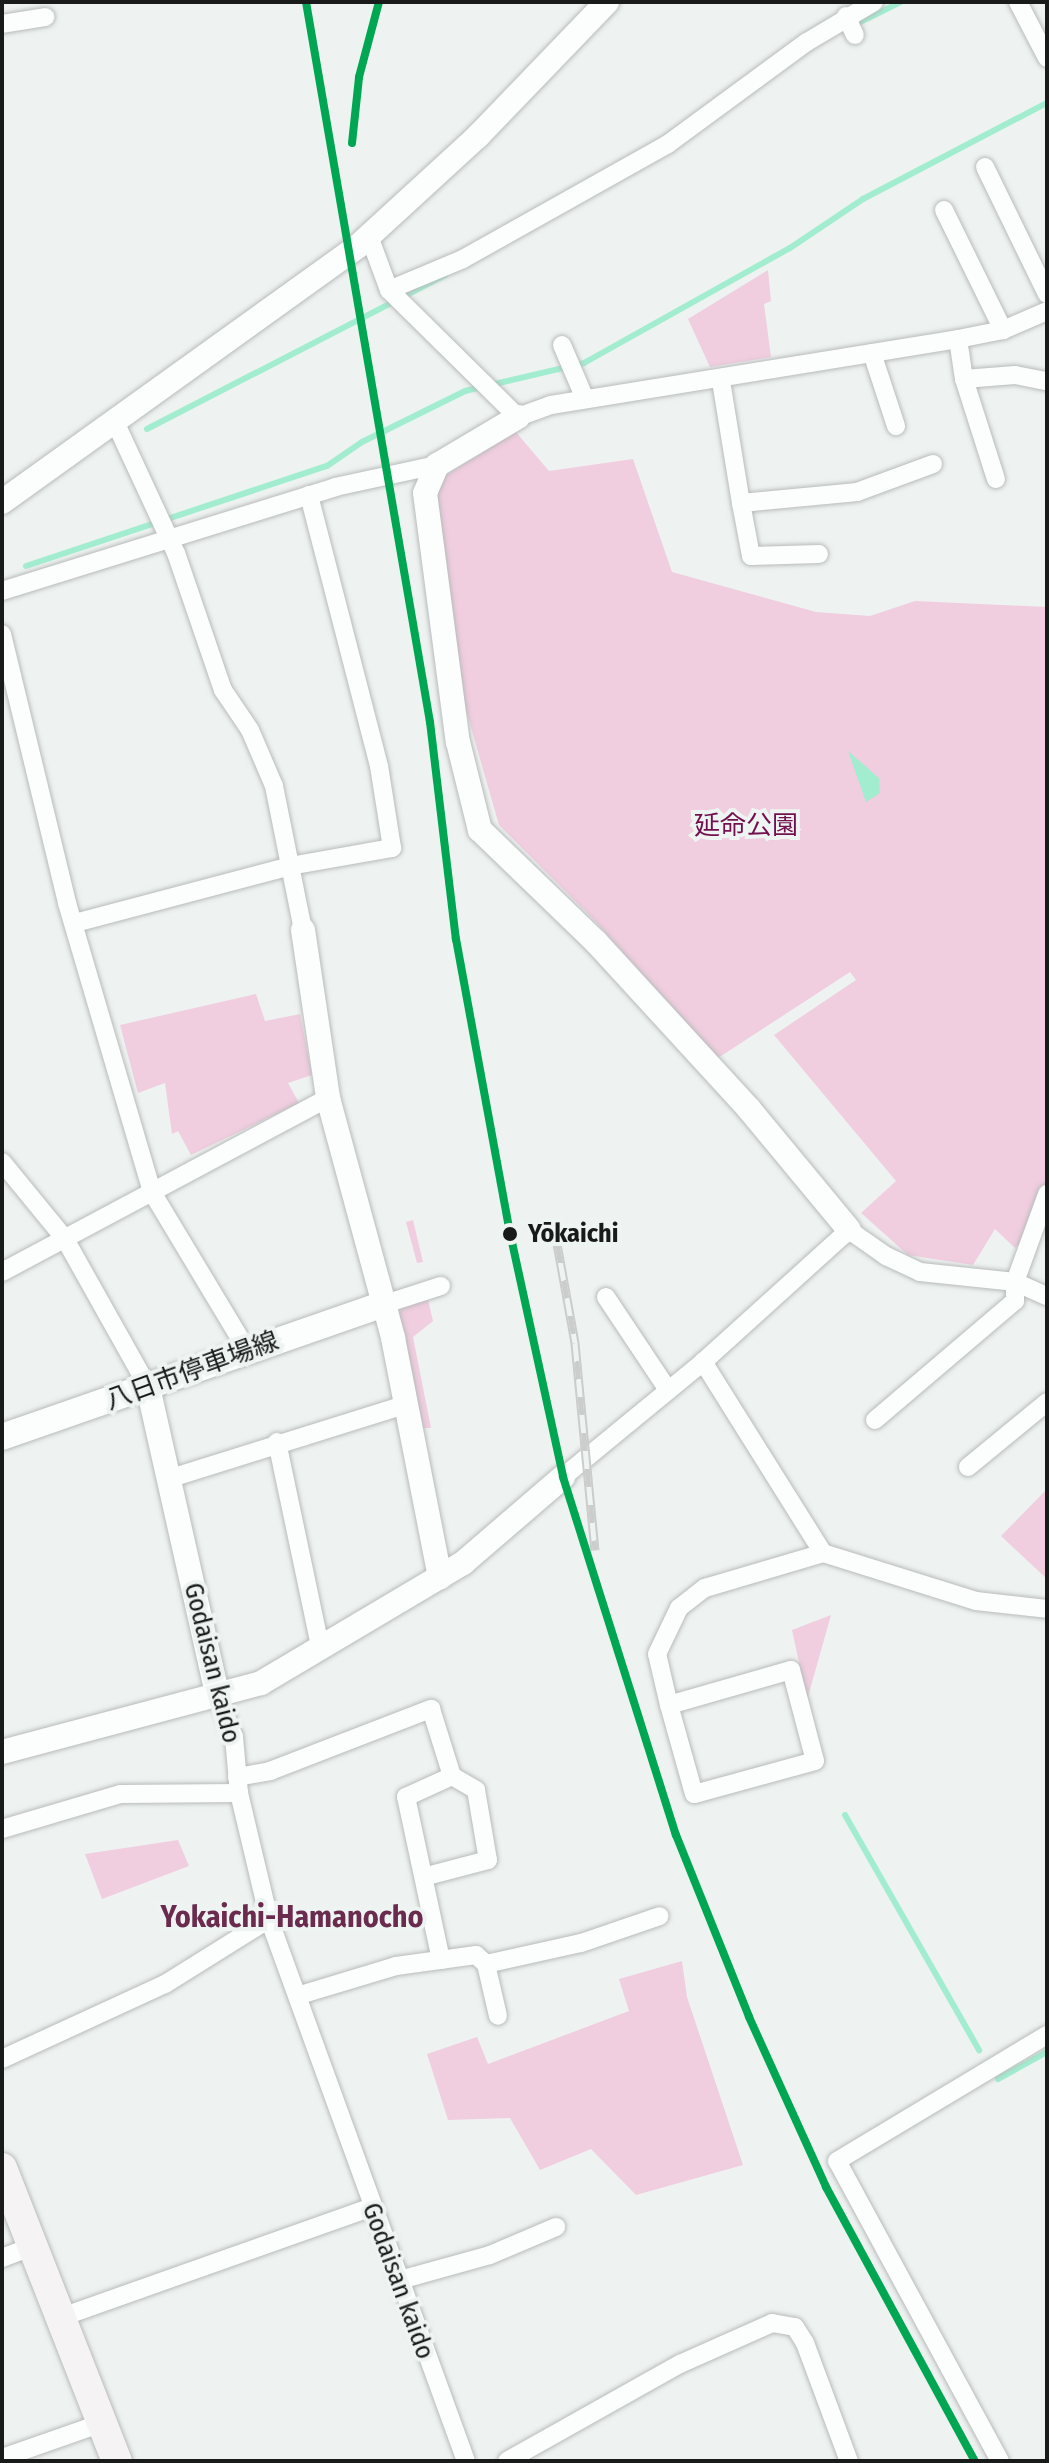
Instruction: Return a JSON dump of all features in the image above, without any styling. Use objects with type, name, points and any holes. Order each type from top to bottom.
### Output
[{"type":"main road","name":"八日市停車場線","points":[[2,1437],[382,1305]]},
{"type":"main road","points":[[2,2168],[117,2461]]},
{"type":"street","points":[[2,502],[116,424],[199,356],[369,236],[478,136],[607,2]]},
{"type":"street","points":[[389,290],[463,259],[668,144],[846,16],[874,2]]},
{"type":"street","points":[[1018,2],[1047,58]]},
{"type":"street","points":[[846,16],[855,35]]},
{"type":"street","points":[[2,24],[45,17]]},
{"type":"street","points":[[985,167],[1047,294]]},
{"type":"street","points":[[944,210],[1003,330]]},
{"type":"street","points":[[369,236],[389,290],[518,417]]},
{"type":"street","points":[[2,591],[309,495],[437,465],[518,417],[585,399],[721,381],[958,339],[1003,330],[1047,311]]},
{"type":"street","points":[[958,339],[964,379],[996,479]]},
{"type":"street","points":[[562,345],[585,399]]},
{"type":"street","points":[[872,353],[896,426]]},
{"type":"street","points":[[964,379],[1015,375],[1047,381]]},
{"type":"street","points":[[721,381],[751,556],[819,554]]},
{"type":"street","points":[[116,424],[170,539],[223,690],[250,730],[274,786],[303,930],[328,1098],[407,1404],[440,1577]]},
{"type":"street","points":[[741,503],[857,492],[933,464]]},
{"type":"street","points":[[437,465],[425,493],[433,576],[458,742],[480,830],[596,942],[749,1109],[849,1230],[886,1256],[920,1272],[1015,1282],[1047,1296]]},
{"type":"street","points":[[75,923],[290,866],[392,848],[379,766],[309,495]]},
{"type":"street","points":[[2,634],[75,923],[152,1192],[247,1350]]},
{"type":"street","points":[[2,1272],[328,1098]]},
{"type":"street","name":"Godaisan kaido","points":[[2,1162],[65,1239],[148,1387],[217,1694],[234,1737],[238,1785],[269,1919],[300,1995],[370,2208],[400,2280],[466,2461]]},
{"type":"street","points":[[875,1420],[1015,1301],[1015,1282],[1047,1194]]},
{"type":"street","points":[[2,1752],[261,1683],[440,1577],[703,1362],[849,1230]]},
{"type":"street","points":[[382,1305],[441,1286]]},
{"type":"street","points":[[606,1297],[668,1390]]},
{"type":"street","points":[[703,1362],[823,1553]]},
{"type":"street","points":[[968,1467],[1047,1402]]},
{"type":"street","points":[[168,1479],[277,1442],[407,1404]]},
{"type":"street","points":[[277,1442],[321,1650]]},
{"type":"street","points":[[669,1705],[791,1670],[815,1761],[694,1794],[669,1705],[657,1654],[679,1608],[705,1588],[823,1553],[947,1594],[1047,1609]]},
{"type":"street","points":[[2,1829],[120,1794],[238,1785],[431,1709],[452,1776],[476,1790],[488,1860],[427,1876]]},
{"type":"street","points":[[441,1960],[427,1876],[406,1797],[452,1776]]},
{"type":"street","points":[[486,1964],[581,1943],[660,1916]]},
{"type":"street","points":[[2,2059],[165,1984],[269,1919]]},
{"type":"street","points":[[300,1995],[359,1975],[476,1955],[486,1964],[498,2016]]},
{"type":"street","points":[[1000,2461],[837,2161],[1047,2035]]},
{"type":"street","points":[[59,2318],[370,2208]]},
{"type":"street","points":[[400,2280],[490,2255],[556,2227]]},
{"type":"street","points":[[2,2258],[33,2246]]},
{"type":"street","points":[[507,2461],[680,2364],[772,2323],[795,2327],[805,2343],[849,2461]]},
{"type":"street","points":[[2,2458],[102,2423]]},
{"type":"green space","points":[[768,270],[771,301],[764,304],[771,357],[710,367],[688,319]]},
{"type":"green space","name":"延命公園","points":[[515,431],[549,471],[633,459],[672,572],[816,612],[870,616],[915,601],[1047,607],[1047,1217],[1015,1248],[995,1229],[973,1265],[908,1255],[861,1213],[896,1181],[774,1035],[856,980],[850,972],[718,1058],[593,919],[499,825],[458,682],[433,495],[445,476]]},
{"type":"green space","points":[[256,994],[265,1021],[300,1014],[312,1075],[288,1083],[299,1103],[191,1155],[178,1131],[172,1134],[165,1083],[138,1093],[120,1025]]},
{"type":"green space","points":[[413,1220],[423,1262],[417,1263],[406,1222]]},
{"type":"green space","points":[[428,1300],[433,1321],[413,1337],[431,1428],[423,1428],[397,1317],[402,1308]]},
{"type":"green space","points":[[1047,1489],[1047,1579],[1001,1536]]},
{"type":"green space","points":[[831,1615],[807,1700],[792,1630]]},
{"type":"green space","points":[[178,1840],[189,1866],[102,1899],[85,1854]]},
{"type":"green space","points":[[682,1961],[687,1997],[743,2165],[636,2195],[591,2149],[540,2170],[510,2118],[448,2120],[427,2054],[477,2037],[488,2064],[629,2011],[619,1979]]},
{"type":"shaded area","points":[[848,751],[879,778],[880,793],[866,802]]},
{"type":"waterway","points":[[854,25],[901,2]]},
{"type":"waterway","points":[[26,566],[327,466],[362,442],[465,391],[584,363],[790,248],[863,199],[1047,103]]},
{"type":"waterway","points":[[147,429],[446,275]]},
{"type":"waterway","points":[[845,1815],[979,2050]]},
{"type":"waterway","points":[[998,2079],[1047,2052]]},
{"type":"railway","points":[[554,1227],[575,1343],[595,1550]]},
{"type":"transit line","points":[[306,2],[430,722],[456,939],[510,1233],[563,1477],[676,1835],[749,2017],[826,2187],[975,2461]]},
{"type":"transit line","points":[[352,143],[359,77],[379,2]]},
{"type":"place","name":"Yōkaichi","points":[[510,1234]]},
{"type":"district","name":"Yokaichi-Hamanocho","points":[[292,1917]]}]
